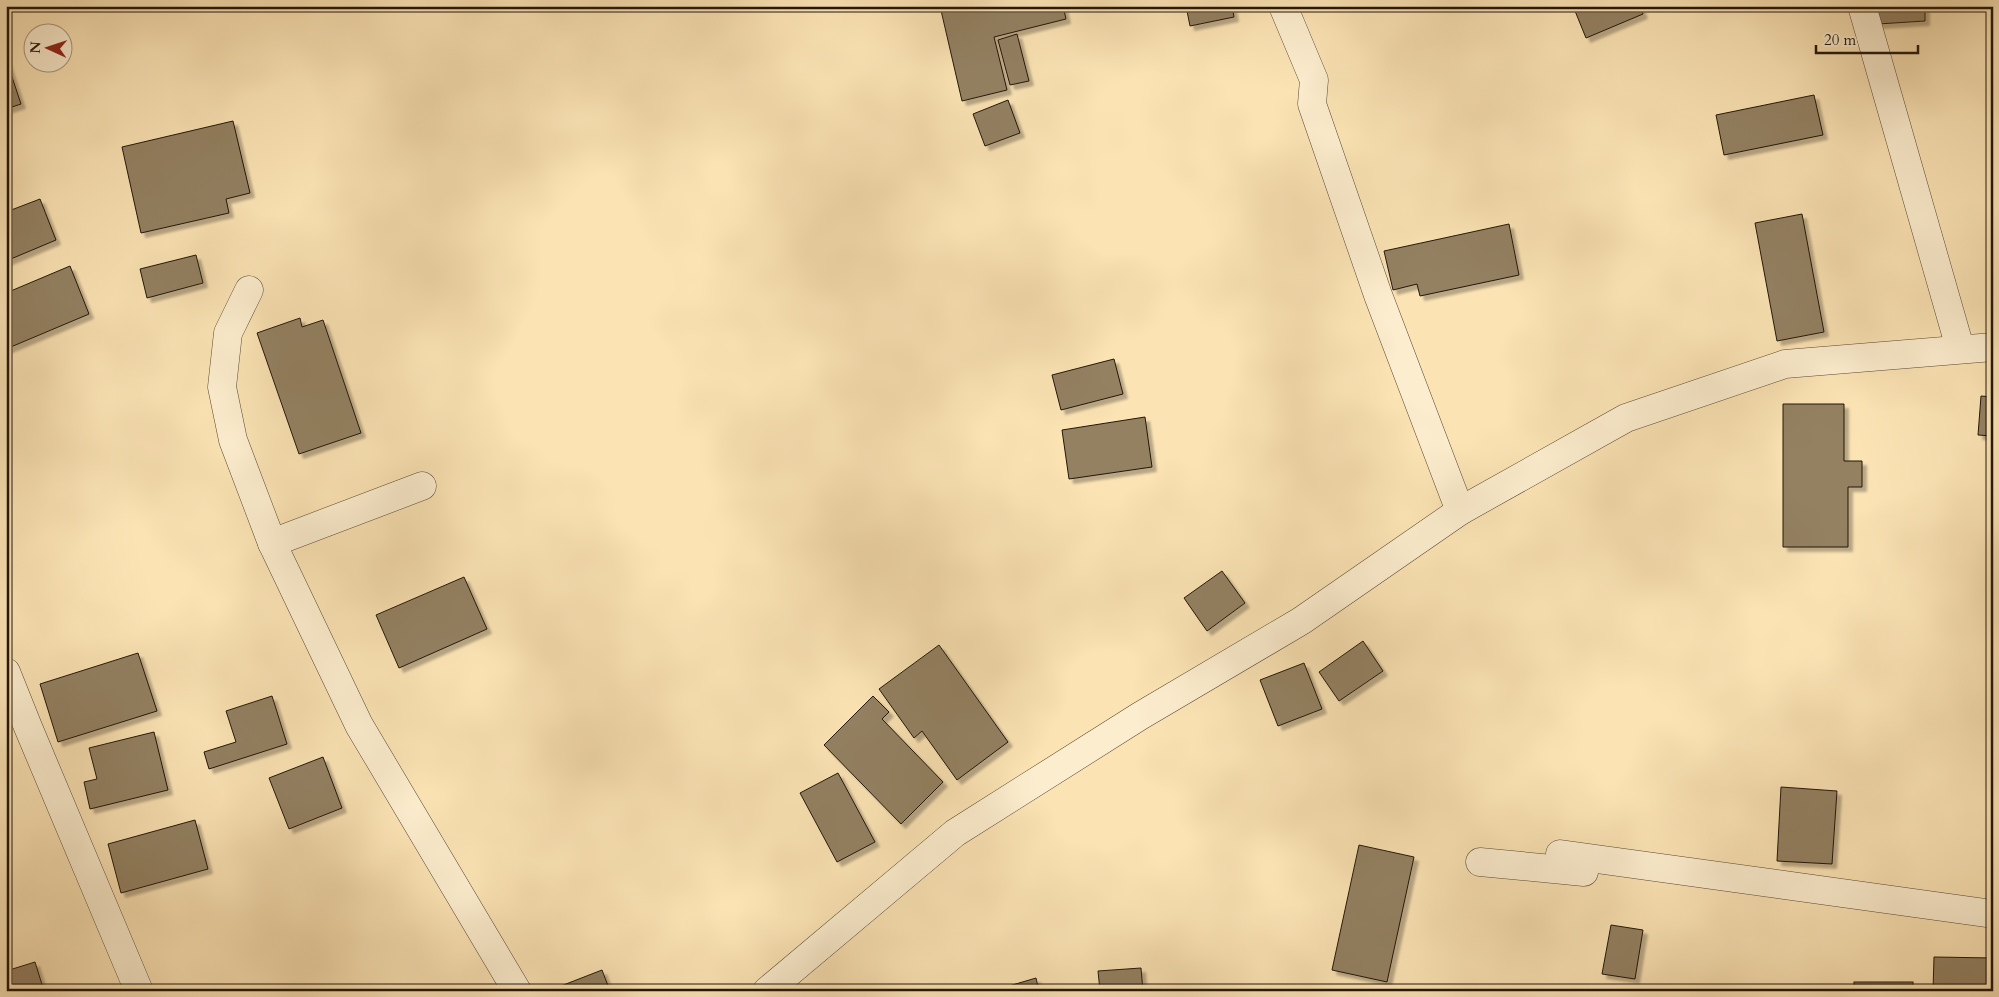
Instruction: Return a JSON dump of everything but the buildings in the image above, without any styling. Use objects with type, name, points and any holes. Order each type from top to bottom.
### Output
[{"type":"street","points":[[1283,6],[1314,80],[1312,104],[1378,295],[1460,511]]},
{"type":"street","points":[[1862,6],[1960,348]]},
{"type":"street","points":[[249,290],[228,333],[222,387],[233,440],[272,543],[360,725],[517,991]]},
{"type":"street","points":[[767,991],[955,833],[1140,716],[1301,621],[1460,511],[1626,418],[1785,364],[1960,348],[1993,347]]},
{"type":"street","points":[[272,543],[422,486]]},
{"type":"street","points":[[6,672],[136,990]]},
{"type":"street","points":[[1560,854],[1993,914]]},
{"type":"street","points":[[1480,862],[1859,896]]}]
